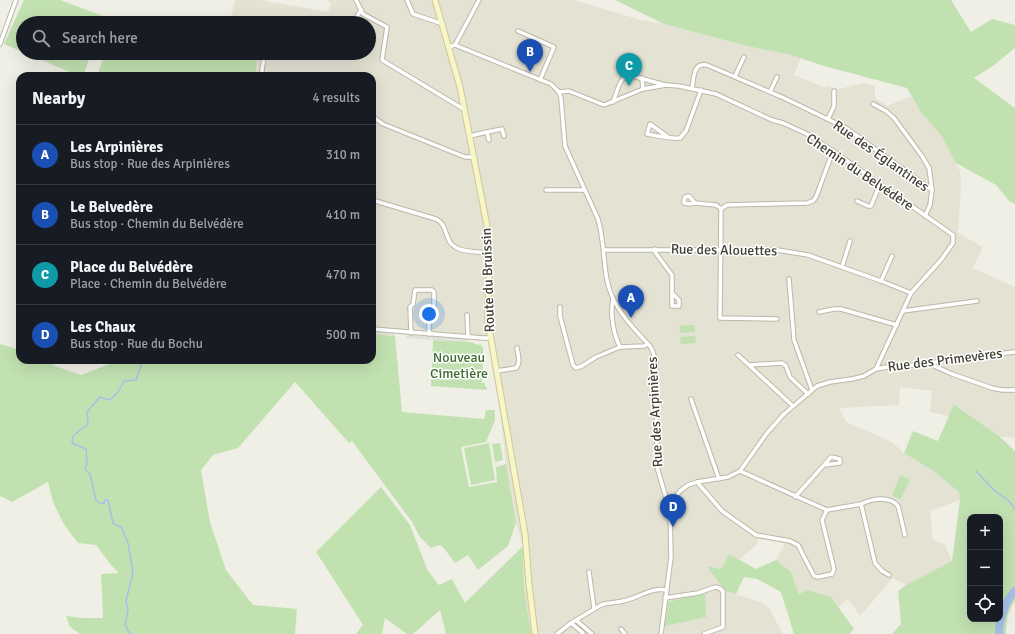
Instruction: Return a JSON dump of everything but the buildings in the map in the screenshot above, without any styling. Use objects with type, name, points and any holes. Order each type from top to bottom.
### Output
[{"type":"street","points":[[0,44],[16,0]]},
{"type":"street","points":[[356,0],[363,14],[367,16]]},
{"type":"street","points":[[407,0],[413,14],[442,24]]},
{"type":"street","name":"Route du Bruissin","points":[[435,0],[460,87],[475,158],[488,232],[490,253],[487,307],[490,338],[525,534],[535,634]]},
{"type":"street","points":[[449,47],[455,45],[479,0]]},
{"type":"street","points":[[357,16],[361,10]]},
{"type":"street","points":[[376,21],[387,27],[382,60],[465,110]]},
{"type":"street","points":[[518,31],[554,47],[540,80]]},
{"type":"street","name":"Chemin du Belvédère","points":[[455,45],[551,84],[559,92],[569,91],[604,105],[643,89],[666,85]]},
{"type":"street","points":[[735,76],[744,57]]},
{"type":"street","points":[[262,72],[264,60]]},
{"type":"street","name":"Rue des Églantines","points":[[692,88],[695,69],[702,64],[735,76],[828,118],[846,128],[932,190],[930,205],[925,216]]},
{"type":"street","name":"Chemin du Belvédère","points":[[613,102],[623,78],[629,75],[666,85],[692,88],[716,94],[772,120],[783,123],[807,134],[953,235],[953,243],[941,260],[911,293]]},
{"type":"street","points":[[770,92],[777,77]]},
{"type":"street","points":[[642,78],[643,89]]},
{"type":"street","points":[[668,137],[650,124],[647,134],[668,137],[677,138],[682,136],[686,131],[701,90]]},
{"type":"street","name":"Rue des Églantines","points":[[828,118],[834,106],[834,91]]},
{"type":"street","name":"Rue des Arpinières","points":[[559,92],[561,98],[565,146],[598,219],[604,250],[606,279],[613,299],[618,308],[648,344],[653,352],[656,363],[657,466],[659,477],[670,509],[671,558],[661,634]]},
{"type":"street","points":[[873,104],[886,111],[894,118],[922,156],[929,168],[932,190]]},
{"type":"street","points":[[376,119],[383,124],[465,156],[475,158]]},
{"type":"street","points":[[470,136],[502,129],[504,136]]},
{"type":"street","points":[[488,132],[489,140]]},
{"type":"street","points":[[721,209],[727,205],[807,203],[813,201],[816,197],[833,151]]},
{"type":"street","points":[[857,201],[871,206],[880,184]]},
{"type":"street","points":[[546,190],[584,190]]},
{"type":"street","points":[[376,201],[436,219],[442,223],[448,239],[453,246],[458,249],[490,253]]},
{"type":"street","points":[[695,203],[716,205],[721,209]]},
{"type":"street","points":[[721,209],[720,318],[778,319]]},
{"type":"street","points":[[842,266],[850,241]]},
{"type":"street","name":"Rue des Alouettes","points":[[604,250],[777,250],[808,255],[842,266],[911,293]]},
{"type":"street","points":[[655,250],[672,276],[672,293]]},
{"type":"street","points":[[881,281],[892,256]]},
{"type":"street","points":[[668,502],[673,500],[680,491],[688,485],[696,482],[728,477],[740,471],[767,432],[793,406],[812,390],[794,340],[789,279]]},
{"type":"street","points":[[411,333],[410,307],[413,304],[415,290],[432,290],[434,292],[434,307],[429,314],[429,334]]},
{"type":"street","points":[[876,369],[911,293]]},
{"type":"street","name":"Rue des Arpinières","points":[[613,299],[611,307],[616,340],[620,347],[644,346],[648,344]]},
{"type":"street","points":[[903,311],[977,301]]},
{"type":"street","points":[[560,307],[560,316],[572,365],[576,368],[596,357],[620,347]]},
{"type":"street","points":[[819,312],[841,309],[897,325]]},
{"type":"street","points":[[467,315],[468,337]]},
{"type":"street","points":[[376,330],[490,338]]},
{"type":"street","points":[[496,371],[516,368],[518,366],[519,362],[516,348]]},
{"type":"street","name":"Rue des Primevères","points":[[812,390],[817,386],[830,382],[864,376],[876,369],[893,366],[930,364],[942,360],[1015,352]]},
{"type":"street","points":[[738,355],[793,406]]},
{"type":"street","points":[[749,365],[782,363],[786,366],[790,377],[808,394]]},
{"type":"street","points":[[930,364],[952,374],[992,388],[1015,390]]},
{"type":"street","points":[[691,399],[718,479]]},
{"type":"street","points":[[795,496],[824,465]]},
{"type":"street","points":[[740,471],[827,510],[884,499],[896,503],[906,535]]},
{"type":"street","points":[[696,482],[722,511],[756,534],[790,541],[798,545],[814,576],[818,577],[832,574],[834,569],[822,520],[827,510]]},
{"type":"street","points":[[862,504],[875,563],[882,571],[889,574]]},
{"type":"street","points":[[588,572],[594,608]]},
{"type":"street","points":[[665,598],[698,593],[715,587],[721,589],[723,591],[724,606],[723,627],[704,634]]},
{"type":"street","points":[[557,634],[571,623],[606,602],[624,601],[653,590],[667,590]]},
{"type":"street","points":[[576,620],[592,634]]},
{"type":"street","points":[[571,623],[583,633],[582,634]]},
{"type":"street","points":[[621,629],[625,634]]},
{"type":"shaded area","points":[[235,0],[260,0],[328,12],[331,3],[326,0],[573,0],[641,20],[664,24],[747,46],[801,58],[794,75],[826,88],[827,86],[839,89],[863,83],[875,86],[875,98],[887,106],[911,96],[920,111],[940,134],[960,171],[961,185],[958,233],[983,247],[973,268],[1015,287],[1015,438],[1000,437],[955,404],[949,416],[930,412],[932,391],[900,387],[899,405],[839,408],[846,422],[892,442],[904,453],[932,470],[959,492],[960,500],[930,511],[933,540],[944,544],[952,561],[906,585],[893,578],[860,616],[848,599],[838,607],[831,597],[799,594],[791,572],[776,560],[785,543],[758,539],[757,544],[739,560],[729,554],[721,569],[708,566],[725,591],[761,602],[769,608],[783,634],[531,634],[524,589],[523,546],[516,523],[487,336],[395,329],[395,336],[376,334],[376,72],[256,72],[257,60],[376,60],[376,16],[231,16]]},
{"type":"shaded area","points":[[407,335],[440,337],[441,335],[442,337],[468,339],[467,341],[433,340],[406,338]]},
{"type":"green space","points":[[24,0],[60,0],[103,16],[17,16]]},
{"type":"green space","points":[[615,0],[951,0],[971,32],[992,19],[1015,25],[1015,48],[994,65],[974,78],[1015,108],[1015,204],[1009,201],[996,185],[956,163],[940,134],[920,111],[907,88],[824,66],[791,55],[747,46],[664,24]]},
{"type":"green space","points":[[16,18],[16,49],[4,44]]},
{"type":"green space","points":[[41,60],[89,60],[84,72],[70,72]]},
{"type":"green space","points":[[103,60],[257,60],[256,72],[98,72]]},
{"type":"green space","points":[[694,325],[695,332],[680,333],[679,326]]},
{"type":"green space","points":[[376,334],[395,336],[402,412],[484,419],[486,410],[495,410],[495,420],[486,442],[461,447],[469,487],[497,482],[496,467],[506,464],[516,523],[508,546],[478,570],[468,555],[455,563],[440,545],[431,548],[420,537],[412,522],[352,441],[349,443],[295,382],[238,448],[213,455],[201,470],[210,522],[226,570],[253,605],[297,609],[295,634],[80,634],[70,627],[66,616],[103,618],[101,574],[119,573],[96,545],[78,543],[63,523],[53,502],[48,482],[12,502],[0,496],[0,344],[16,349],[16,364],[52,364],[81,375],[110,364],[376,364]]},
{"type":"green space","points":[[695,336],[696,343],[681,344],[680,337]]},
{"type":"green space","name":"Nouveau Cimetière","points":[[433,340],[471,342],[481,345],[483,347],[483,357],[485,357],[485,360],[483,360],[482,383],[485,383],[487,390],[431,386]]},
{"type":"green space","points":[[954,404],[1000,437],[1015,451],[1015,601],[1010,609],[1006,625],[1006,634],[892,634],[901,624],[898,591],[906,585],[952,561],[960,500],[959,492],[932,470],[904,453],[913,431],[938,441]]},
{"type":"green space","points":[[489,443],[495,480],[471,485],[464,448]]},
{"type":"green space","points":[[500,443],[503,460],[495,462],[492,444]]},
{"type":"green space","points":[[900,475],[910,480],[901,499],[892,496]]},
{"type":"green space","points":[[381,487],[410,525],[428,571],[439,585],[452,579],[465,603],[523,546],[524,589],[531,634],[446,634],[440,610],[413,634],[407,634],[385,618],[382,634],[356,634],[363,625],[316,552]]},
{"type":"green space","points":[[729,554],[756,569],[776,560],[791,572],[799,594],[808,590],[831,597],[854,629],[849,634],[794,634],[781,592],[757,579],[744,577],[736,594],[725,591],[707,566],[721,569]]},
{"type":"green space","points":[[705,593],[706,617],[665,626],[668,602]]},
{"type":"waterway","points":[[130,634],[125,625],[128,610],[126,601],[133,573],[128,543],[122,528],[113,523],[108,500],[105,500],[104,503],[101,504],[96,500],[90,474],[85,469],[87,462],[86,449],[72,443],[73,436],[88,424],[87,412],[100,397],[110,400],[118,392],[124,381],[136,380],[142,364]]},
{"type":"waterway","points":[[976,471],[996,492],[1008,500],[1015,509]]},
{"type":"waterway","points":[[999,634],[1003,611],[1008,600],[1015,591]]},
{"type":"place","name":"Le Belvedère","points":[[530,72]]},
{"type":"place","name":"Place du Belvédère","points":[[629,86]]},
{"type":"place","name":"Les Arpinières","points":[[631,318]]},
{"type":"place","name":"Les Chaux","points":[[673,527]]}]
